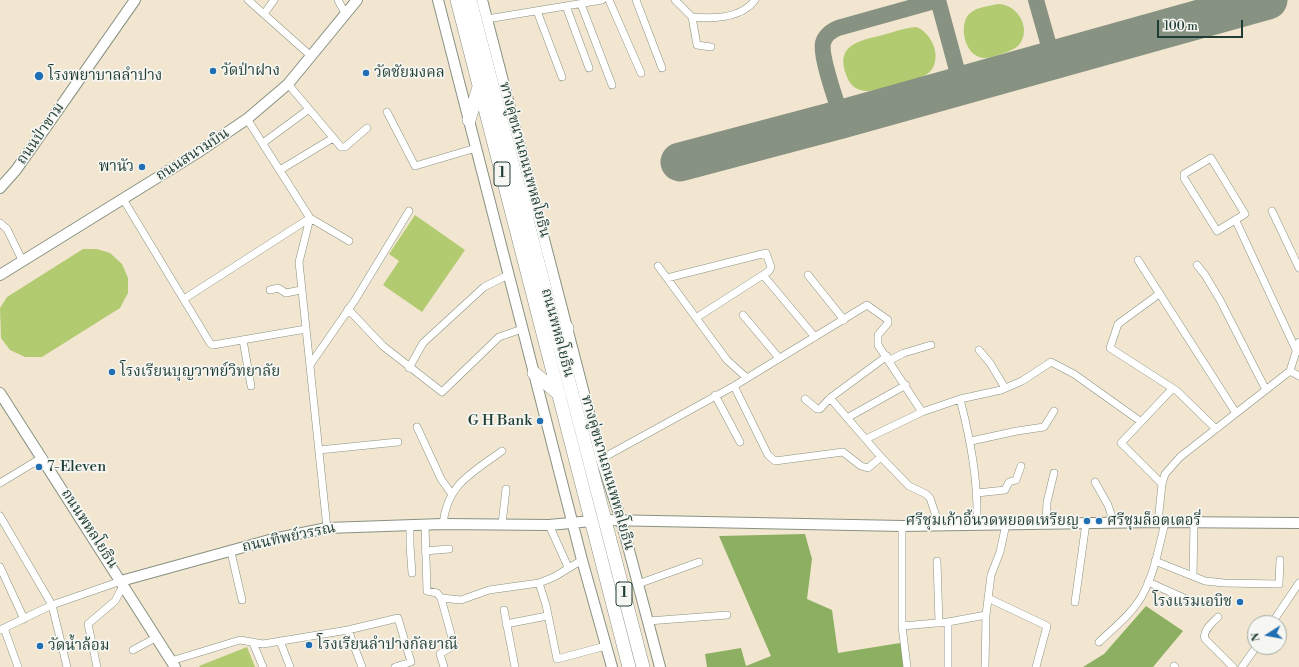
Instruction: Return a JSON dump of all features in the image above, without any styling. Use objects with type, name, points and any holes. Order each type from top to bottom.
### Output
[{"type":"highway","name":"ถนนพหลโยธิน","points":[[457,0],[629,667]]},
{"type":"highway","name":"ถนนพหลโยธิน","points":[[470,0],[643,667]]},
{"type":"highway","points":[[470,120],[479,86]]},
{"type":"highway","points":[[519,189],[536,210]]},
{"type":"highway","points":[[564,360],[567,328]]},
{"type":"highway","points":[[534,373],[559,394]]},
{"type":"highway","points":[[592,521],[606,520]]},
{"type":"main road","name":"ถนนป่าขาม","points":[[0,188],[16,170],[135,0]]},
{"type":"main road","name":"ถนนสนามบิน","points":[[0,275],[123,199],[247,119],[288,84],[357,0]]},
{"type":"main road","name":"1","points":[[438,0],[582,560],[612,667]]},
{"type":"main road","name":"ทางคู่ขนานถนนพหลโยธิน","points":[[482,0],[601,459],[621,520],[660,667]]},
{"type":"main road","name":"ถนนพหลโยธิน","points":[[0,393],[123,582],[173,664]]},
{"type":"main road","points":[[606,520],[902,526],[1086,523],[1299,523]]},
{"type":"main road","name":"ถนนทิพย์วรรณ","points":[[123,582],[288,536],[327,528],[443,524],[549,525],[592,521]]},
{"type":"street","points":[[248,0],[311,56]]},
{"type":"street","points":[[264,14],[274,0]]},
{"type":"street","points":[[338,0],[345,13]]},
{"type":"street","points":[[487,19],[602,0]]},
{"type":"street","points":[[609,0],[641,73]]},
{"type":"street","points":[[636,0],[662,68]]},
{"type":"street","points":[[675,0],[692,17],[697,45],[711,47]]},
{"type":"street","points":[[692,17],[714,18],[737,13],[749,7],[755,0]]},
{"type":"street","points":[[581,4],[612,85]]},
{"type":"street","points":[[566,6],[589,68]]},
{"type":"street","points":[[537,11],[562,77]]},
{"type":"street","points":[[288,84],[341,146],[345,147],[367,128]]},
{"type":"street","points":[[263,143],[309,109]]},
{"type":"street","points":[[388,112],[415,166],[476,148]]},
{"type":"street","points":[[247,119],[310,218],[349,241]]},
{"type":"street","points":[[280,170],[333,138]]},
{"type":"street","points":[[1211,158],[1245,214],[1236,221],[1217,231],[1184,178],[1184,174],[1211,158]]},
{"type":"street","points":[[123,199],[211,344],[306,329]]},
{"type":"street","points":[[310,366],[348,309],[409,211]]},
{"type":"street","points":[[1272,211],[1299,268]]},
{"type":"street","points":[[184,299],[310,218]]},
{"type":"street","points":[[310,218],[299,262],[327,528]]},
{"type":"street","points":[[1236,221],[1297,352]]},
{"type":"street","points":[[0,223],[7,229],[22,262]]},
{"type":"street","points":[[667,278],[764,252],[767,255],[771,269],[696,318]]},
{"type":"street","points":[[1138,260],[1236,413]]},
{"type":"street","points":[[1197,264],[1220,300],[1266,390]]},
{"type":"street","points":[[658,266],[727,360],[747,378]]},
{"type":"street","points":[[409,368],[423,343],[484,287],[508,275]]},
{"type":"street","points":[[763,275],[815,337]]},
{"type":"street","points":[[808,275],[844,320]]},
{"type":"street","points":[[270,290],[278,288],[286,293],[301,290]]},
{"type":"street","points":[[1159,294],[1118,324],[1110,348],[1172,389],[1196,408],[1216,429]]},
{"type":"street","points":[[601,459],[715,395],[734,386],[867,305],[885,318],[888,323],[878,335],[878,345],[906,385],[922,412]]},
{"type":"street","points":[[348,309],[383,346],[409,368],[442,392],[447,389],[499,337],[522,329]]},
{"type":"street","points":[[743,315],[779,358]]},
{"type":"street","points":[[243,340],[251,386]]},
{"type":"street","points":[[1099,642],[1135,605],[1148,582],[1155,562],[1161,523],[1162,484],[1166,474],[1180,457],[1290,371],[1299,342]]},
{"type":"street","points":[[805,399],[818,410],[830,398],[888,358],[931,345]]},
{"type":"street","points":[[979,350],[990,363],[1005,388]]},
{"type":"street","points":[[866,439],[922,412],[960,399],[1005,388],[1022,380],[1052,362],[1074,374],[1140,421]]},
{"type":"street","points":[[1290,371],[1299,376]]},
{"type":"street","points":[[847,418],[906,385]]},
{"type":"street","points":[[734,386],[768,455],[774,461],[843,452],[861,466],[868,468],[881,457]]},
{"type":"street","points":[[1162,484],[1121,443],[1140,421],[1172,389]]},
{"type":"street","points":[[715,395],[740,442]]},
{"type":"street","points":[[830,398],[881,457],[909,486],[926,494],[930,498],[939,525]]},
{"type":"street","points":[[960,399],[971,441],[977,492],[977,524]]},
{"type":"street","points":[[971,441],[1016,431],[1044,427],[1054,411]]},
{"type":"street","points":[[417,427],[441,479],[451,493]]},
{"type":"street","points":[[319,450],[398,442]]},
{"type":"street","points":[[443,524],[451,493],[469,475],[502,451]]},
{"type":"street","points":[[0,483],[43,457]]},
{"type":"street","points":[[977,492],[1005,490],[1009,482],[1016,480],[1021,466]]},
{"type":"street","points":[[1046,524],[1047,502],[1054,473]]},
{"type":"street","points":[[1095,482],[1108,504],[1114,523]]},
{"type":"street","points":[[502,524],[506,489]]},
{"type":"street","points":[[0,516],[52,605],[67,667]]},
{"type":"street","points":[[1075,602],[1086,523]]},
{"type":"street","points":[[1193,576],[1194,523]]},
{"type":"street","points":[[986,667],[986,615],[988,598],[992,575],[1000,552],[1006,524]]},
{"type":"street","points":[[424,525],[427,591],[437,593],[441,598],[454,645],[440,654],[444,667]]},
{"type":"street","points":[[549,525],[568,567]]},
{"type":"street","points":[[410,526],[412,573]]},
{"type":"street","points":[[902,526],[902,626],[907,667]]},
{"type":"street","points":[[425,551],[449,549]]},
{"type":"street","points":[[231,552],[242,600]]},
{"type":"street","points":[[441,598],[461,600],[489,590],[539,583],[554,577],[568,567],[582,560]]},
{"type":"street","points":[[1155,562],[1205,581],[1224,583],[1279,584],[1280,560]]},
{"type":"street","points":[[937,561],[939,623]]},
{"type":"street","points":[[638,584],[699,562]]},
{"type":"street","points":[[0,567],[24,619]]},
{"type":"street","points":[[97,667],[88,624],[115,601],[123,582]]},
{"type":"street","name":"ถนนทิพย์วรรณ","points":[[2,629],[52,605],[123,582]]},
{"type":"street","points":[[1148,582],[1195,603]]},
{"type":"street","points":[[539,583],[546,605],[557,659],[606,646]]},
{"type":"street","points":[[1277,615],[1299,583]]},
{"type":"street","points":[[988,598],[1047,626],[1036,667]]},
{"type":"street","points":[[504,610],[514,667]]},
{"type":"street","points":[[648,621],[728,615]]},
{"type":"street","points":[[902,626],[948,622],[986,615]]},
{"type":"street","points":[[506,624],[548,616]]},
{"type":"street","points":[[1218,617],[1206,631],[1204,636],[1205,639],[1233,667]]},
{"type":"street","points":[[173,664],[240,640],[253,643],[280,641],[348,630],[398,618],[411,662],[395,667]]},
{"type":"street","points":[[948,622],[948,667]]},
{"type":"street","points":[[2,629],[18,667]]},
{"type":"street","points":[[348,630],[362,667]]},
{"type":"street","points":[[133,650],[157,637]]},
{"type":"street","points":[[280,641],[290,667]]},
{"type":"street","points":[[253,643],[263,667]]},
{"type":"street","points":[[1242,667],[1250,655]]},
{"type":"green space","points":[[998,4],[1012,8],[1021,19],[1024,26],[1022,40],[1018,46],[1008,52],[988,58],[977,56],[968,47],[965,40],[964,26],[966,19],[969,14],[975,10]]},
{"type":"green space","points":[[916,27],[929,36],[935,51],[934,66],[929,73],[922,77],[893,86],[871,91],[865,91],[852,85],[847,77],[844,66],[846,51],[851,46],[857,42],[903,29]]},
{"type":"green space","points":[[415,215],[465,250],[422,312],[383,285],[399,261],[389,254]]},
{"type":"green space","points":[[83,249],[97,249],[110,253],[122,264],[128,278],[128,293],[120,308],[42,357],[25,357],[10,350],[1,338],[0,308],[7,297]]},
{"type":"green space","points":[[805,534],[812,559],[807,599],[832,610],[838,653],[906,642],[905,667],[707,667],[705,654],[741,648],[746,666],[771,656],[719,536]]},
{"type":"green space","points":[[1146,606],[1183,631],[1153,667],[1083,667],[1104,654]]},
{"type":"green space","points":[[247,647],[255,667],[199,666]]},
{"type":"taxiway","points":[[938,0],[961,85]]},
{"type":"taxiway","points":[[842,119],[824,59],[823,43],[827,36],[838,28],[938,0]]},
{"type":"taxiway","points":[[1036,0],[1053,60]]},
{"type":"runway","points":[[680,162],[842,119],[1268,0]]},
{"type":"place","name":"วัดป่าฝาง","points":[[213,71]]},
{"type":"place","name":"วัดชัยมงคล","points":[[366,73]]},
{"type":"place","name":"โรงพยาบาลลำปาง","points":[[39,76]]},
{"type":"place","name":"พานัว","points":[[142,167]]},
{"type":"place","name":"โรงเรียนบุญวาทย์วิทยาลัย","points":[[112,372]]},
{"type":"place","name":"G H Bank","points":[[540,421]]},
{"type":"place","name":"7-Eleven","points":[[39,467]]},
{"type":"place","name":"ศรีชุมเก้าอี้นวดหยอดเหรียญ","points":[[1087,521]]},
{"type":"place","name":"ศรีชุมล็อตเตอรี่","points":[[1099,521]]},
{"type":"place","name":"โรงแรมเอบิช","points":[[1240,602]]},
{"type":"place","name":"โรงเรียนลำปางกัลยาณี","points":[[309,645]]},
{"type":"place","name":"วัดน้ำล้อม","points":[[40,646]]}]
